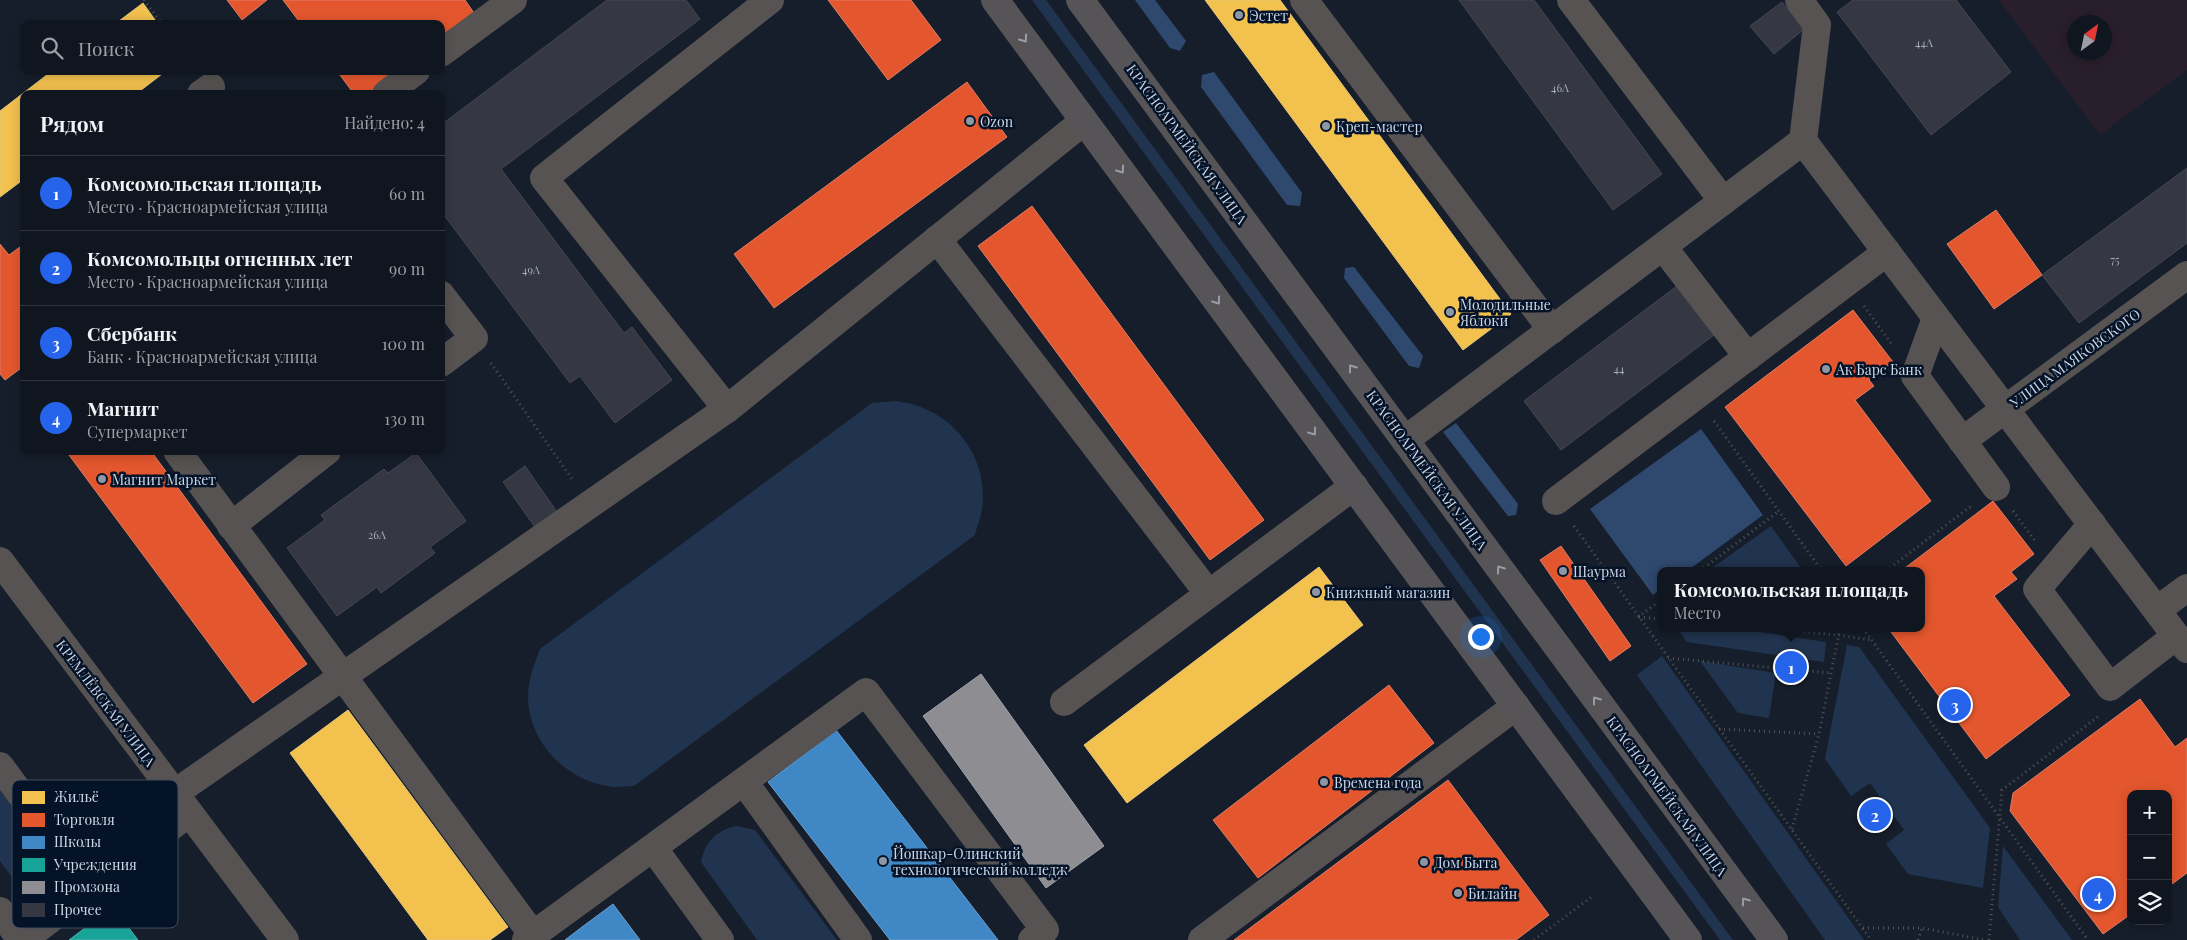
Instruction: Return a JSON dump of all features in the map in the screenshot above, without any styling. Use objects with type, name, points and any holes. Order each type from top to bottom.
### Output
[{"type":"main road","points":[[995,0],[1688,940]]},
{"type":"main road","name":"КРАСНОАРМЕЙСКАЯ УЛИЦА","points":[[1088,3],[1405,440],[1774,940]]},
{"type":"street","points":[[445,50],[513,0]]},
{"type":"street","points":[[727,409],[544,178],[770,0]]},
{"type":"street","points":[[1304,0],[1552,330]]},
{"type":"street","points":[[1571,0],[1723,201]]},
{"type":"street","points":[[1799,0],[1817,25],[1803,141],[2182,642],[2110,687],[2037,589],[2092,524]]},
{"type":"street","points":[[391,90],[411,75]]},
{"type":"street","points":[[178,807],[341,676],[727,409],[1084,121]]},
{"type":"street","points":[[1405,440],[1803,141]]},
{"type":"street","points":[[937,239],[1208,593]]},
{"type":"street","points":[[1663,247],[1748,357]]},
{"type":"street","points":[[1556,502],[1887,252]]},
{"type":"street","name":"УЛИЦА МАЯКОВСКОГО","points":[[1962,441],[2187,275]]},
{"type":"street","points":[[445,300],[474,338],[445,360]]},
{"type":"street","points":[[1936,318],[1915,376],[1996,487]]},
{"type":"street","points":[[180,455],[529,938],[654,849],[866,692],[1045,930],[1032,940]]},
{"type":"street","points":[[231,526],[322,455]]},
{"type":"street","points":[[1064,702],[1354,486]]},
{"type":"street","name":"КРЕМЛЁВСКАЯ УЛИЦА","points":[[0,561],[165,780]]},
{"type":"street","points":[[2157,610],[2187,588]]},
{"type":"street","points":[[1202,940],[1516,706]]},
{"type":"street","points":[[0,766],[12,782]]},
{"type":"street","points":[[744,783],[858,940]]},
{"type":"street","name":"КРЕМЛЁВСКАЯ УЛИЦА","points":[[178,798],[285,940]]},
{"type":"street","points":[[654,849],[720,940]]},
{"type":"street","points":[[0,911],[12,927]]},
{"type":"street","points":[[13,928],[22,940],[38,928]]},
{"type":"path","points":[[144,0],[159,20]]},
{"type":"path","points":[[1846,283],[1915,376]]},
{"type":"path","points":[[474,338],[590,504]]},
{"type":"path","points":[[1696,396],[1819,567]]},
{"type":"path","points":[[1891,567],[1996,487],[2055,567]]},
{"type":"path","points":[[1556,502],[1871,940]]},
{"type":"path","points":[[1705,567],[1779,511]]},
{"type":"path","points":[[1638,617],[1657,603]]},
{"type":"path","points":[[1638,617],[1657,619]]},
{"type":"path","points":[[1806,632],[1872,640]]},
{"type":"path","points":[[1792,830],[1819,734],[1839,632]]},
{"type":"path","points":[[1866,632],[2088,940]]},
{"type":"path","points":[[1668,658],[1830,673]]},
{"type":"path","points":[[1989,940],[2002,790],[2098,717],[2110,687]]},
{"type":"path","points":[[1719,729],[1819,734]]},
{"type":"path","points":[[1534,940],[1593,896]]},
{"type":"path","points":[[1862,928],[1922,928],[1984,940]]},
{"type":"path","points":[[1918,940],[1922,928]]},
{"type":"shaded area","points":[[1032,0],[1046,0],[1733,940],[1720,940]]},
{"type":"shaded area","points":[[1135,0],[1155,0],[1186,41],[1180,51],[1170,48]]},
{"type":"shaded area","points":[[1999,0],[2187,0],[2187,70],[2100,135]]},
{"type":"shaded area","points":[[1214,72],[1302,193],[1300,206],[1287,205],[1201,87],[1202,75]]},
{"type":"shaded area","points":[[1354,267],[1423,356],[1419,368],[1409,366],[1344,278],[1345,268]]},
{"type":"shaded area","points":[[897,401],[923,408],[937,415],[961,435],[970,448],[977,462],[983,493],[981,512],[975,535],[634,786],[610,787],[592,782],[564,767],[552,756],[542,743],[535,729],[530,714],[528,698],[530,679],[540,649],[872,403]]},
{"type":"shaded area","points":[[1456,423],[1518,504],[1516,515],[1508,516],[1443,432]]},
{"type":"shaded area","points":[[1701,429],[1763,515],[1692,567],[1657,567],[1657,592],[1653,595],[1590,509]]},
{"type":"shaded area","points":[[1771,526],[1800,567],[1714,567]]},
{"type":"shaded area","points":[[1680,632],[1760,632],[1826,642],[1824,662],[1687,642]]},
{"type":"shaded area","points":[[1847,645],[1859,647],[1990,828],[1983,888],[1908,874],[1886,844],[1904,830],[1870,783],[1851,796],[1825,759]]},
{"type":"shaded area","points":[[1662,656],[1864,940],[1825,940],[1637,675]]},
{"type":"shaded area","points":[[1700,661],[1776,673],[1769,718],[1738,713]]},
{"type":"shaded area","points":[[0,781],[12,797],[12,877],[0,861]]},
{"type":"shaded area","points":[[737,826],[755,830],[837,940],[757,940],[701,862],[709,842],[713,838],[724,830]]},
{"type":"shaded area","points":[[2003,846],[2072,940],[2020,940],[1998,907]]},
{"type":"building: Жильё","points":[[1205,0],[1280,0],[1511,314],[1463,350]]},
{"type":"building: Жильё","points":[[143,3],[155,20],[120,20]]},
{"type":"building: Жильё","points":[[47,75],[161,75],[141,90],[27,90]]},
{"type":"building: Жильё","points":[[20,96],[20,182],[0,197],[0,111]]},
{"type":"building: Жильё","points":[[1319,567],[1363,625],[1127,803],[1084,745]]},
{"type":"building: Жильё","points":[[348,710],[508,927],[490,940],[428,940],[290,753]]},
{"type":"building: Торговля","points":[[227,0],[267,0],[242,20]]},
{"type":"building: Торговля","points":[[283,0],[465,0],[474,13],[445,35],[445,20],[298,20]]},
{"type":"building: Торговля","points":[[828,0],[911,0],[941,40],[888,80]]},
{"type":"building: Торговля","points":[[340,75],[391,75],[372,90],[351,90]]},
{"type":"building: Торговля","points":[[967,82],[1007,137],[774,308],[734,254]]},
{"type":"building: Торговля","points":[[1032,206],[1264,520],[1210,560],[978,246]]},
{"type":"building: Торговля","points":[[1996,210],[2042,275],[1994,309],[1947,244]]},
{"type":"building: Торговля","points":[[0,244],[9,255],[20,247],[20,369],[5,380],[0,374]]},
{"type":"building: Торговля","points":[[1853,310],[1893,362],[1869,380],[1874,386],[1855,400],[1931,501],[1846,566],[1725,407]]},
{"type":"building: Торговля","points":[[69,455],[154,455],[307,664],[253,703]]},
{"type":"building: Торговля","points":[[1993,501],[2034,554],[2011,572],[2017,579],[1994,596],[2070,695],[1986,759],[1891,632],[1925,632],[1925,567],[1906,567]]},
{"type":"building: Торговля","points":[[1561,546],[1631,646],[1610,661],[1540,560]]},
{"type":"building: Торговля","name":"Времена года","points":[[1389,685],[1434,743],[1258,878],[1213,820]]},
{"type":"building: Торговля","points":[[2140,699],[2175,747],[2187,738],[2187,873],[2172,884],[2172,790],[2127,790],[2127,917],[2103,934],[2010,811],[2013,793]]},
{"type":"building: Торговля","name":"Дом Быта","points":[[1448,780],[1549,915],[1516,940],[1234,940]]},
{"type":"building: Школы","name":"Йошкар-Олинский технологический колледж","points":[[836,730],[998,940],[890,940],[768,782]]},
{"type":"building: Школы","points":[[613,904],[640,940],[565,940],[582,927]]},
{"type":"building: Учреждения","points":[[85,928],[129,928],[138,940],[69,940]]},
{"type":"building: Промзона","points":[[981,674],[1104,846],[1046,888],[923,716]]},
{"type":"building: Прочее","points":[[607,0],[686,0],[700,19],[501,169],[624,333],[632,327],[672,380],[615,423],[580,376],[570,383],[445,216],[445,122]]},
{"type":"building: Прочее","points":[[1459,0],[1534,0],[1662,174],[1613,210]]},
{"type":"building: Прочее","points":[[1853,0],[1956,0],[2011,72],[1931,135],[1837,12]]},
{"type":"building: Прочее","points":[[1782,2],[1804,29],[1774,54],[1750,26]]},
{"type":"building: Прочее","points":[[2187,168],[2187,243],[2079,323],[2042,275]]},
{"type":"building: Прочее","points":[[1677,286],[1714,335],[1561,450],[1524,401]]},
{"type":"building: Прочее","points":[[413,455],[417,455],[466,521],[430,547],[435,553],[381,593],[377,587],[337,616],[287,548],[325,520],[321,515],[384,469],[388,473]]},
{"type":"building: Прочее","points":[[525,466],[557,512],[535,527],[503,482]]},
{"type":"place","name":"Эстет","points":[[1239,15]]},
{"type":"place","name":"Ozon","points":[[970,121]]},
{"type":"place","name":"Креп-мастер","points":[[1326,126]]},
{"type":"place","name":"Молодильные Яблоки","points":[[1450,312]]},
{"type":"place","name":"Ак Барс Банк","points":[[1826,369]]},
{"type":"place","name":"Магнит Маркет","points":[[102,479]]},
{"type":"place","name":"Шаурма","points":[[1563,571]]},
{"type":"place","name":"Книжный магазин","points":[[1316,592]]},
{"type":"place","name":"Комсомольская площадь","points":[[1791,667]]},
{"type":"place","name":"Сбербанк","points":[[1955,705]]},
{"type":"place","name":"Времена года","points":[[1324,782]]},
{"type":"place","name":"Комсомольцы огненных лет","points":[[1875,815]]},
{"type":"place","name":"Йошкар-Олинский технологический колледж","points":[[883,861]]},
{"type":"place","name":"Дом Быта","points":[[1424,862]]},
{"type":"place","name":"Билайн","points":[[1458,893]]},
{"type":"place","name":"Магнит","points":[[2098,894]]}]
